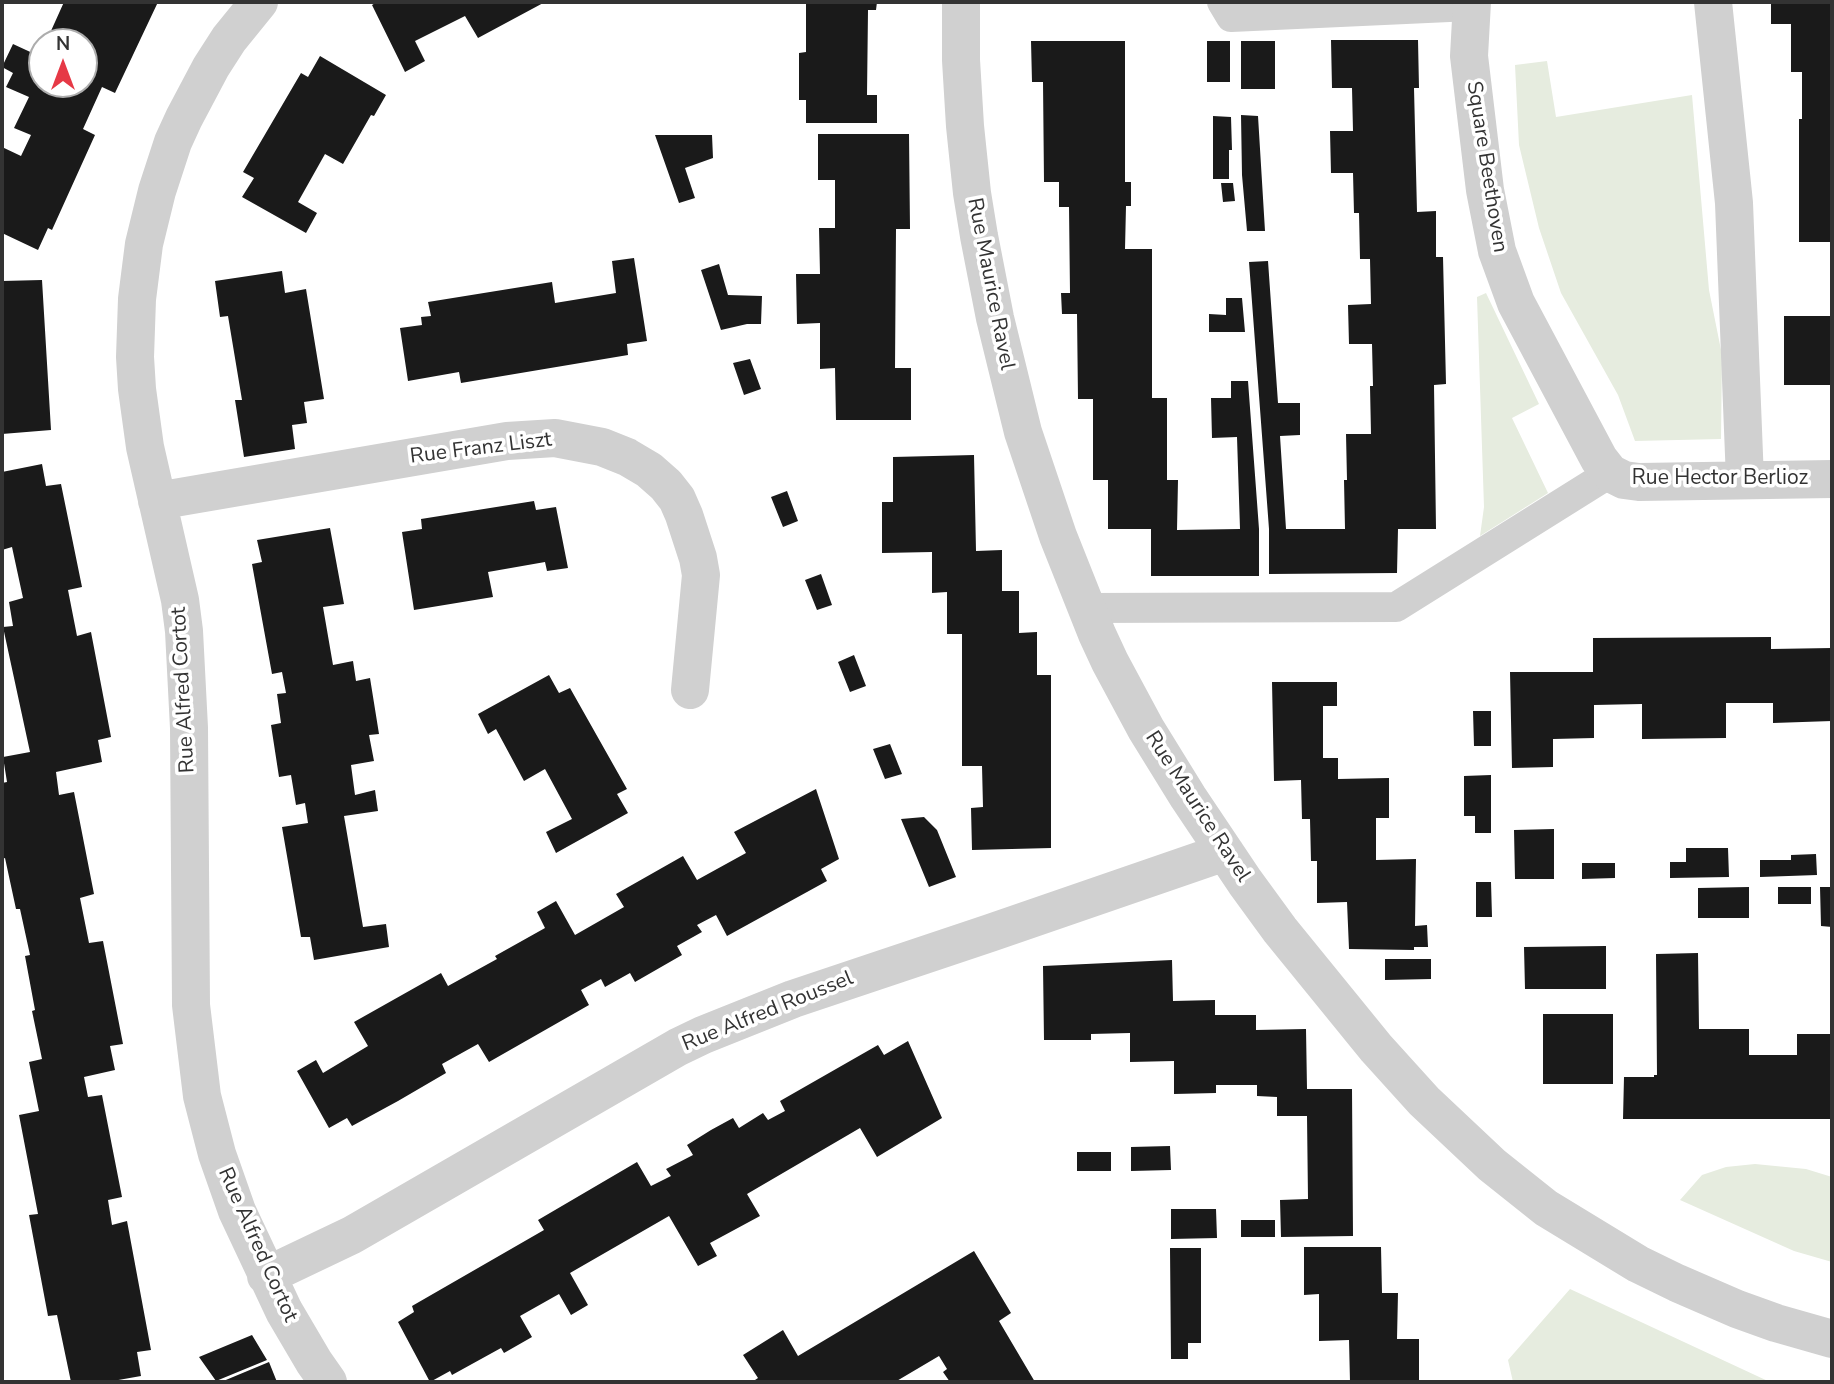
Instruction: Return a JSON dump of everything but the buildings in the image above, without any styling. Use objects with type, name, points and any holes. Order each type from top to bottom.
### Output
[{"type":"street","name":"Rue Alfred Cortot","points":[[259,2],[229,38],[204,78],[173,142],[156,191],[144,244],[137,299],[135,357],[145,447],[180,600],[187,662],[191,1006],[207,1123],[225,1181],[266,1276],[298,1336],[328,1382]]},
{"type":"street","name":"Rue Maurice Ravel","points":[[961,2],[961,60],[968,160],[979,236],[993,308],[1026,443],[1058,536],[1110,662],[1146,729],[1188,797],[1280,930],[1376,1048],[1424,1101],[1492,1165],[1546,1208],[1605,1245],[1677,1283],[1776,1323],[1832,1339]]},
{"type":"street","points":[[1713,2],[1736,226],[1745,480]]},
{"type":"street","name":"Square Beethoven","points":[[1472,4],[1469,56],[1485,190],[1496,251],[1516,303],[1588,441],[1610,473]]},
{"type":"street","name":"Rue Franz Liszt","points":[[157,501],[518,440],[555,438],[603,447],[649,470],[677,499],[684,515],[701,575],[690,690]]},
{"type":"street","name":"Rue Hector Berlioz","points":[[1610,473],[1623,480],[1639,482],[1832,479]]},
{"type":"street","name":"Rue Alfred Roussel","points":[[266,1276],[352,1235],[703,1035],[793,999],[1225,852]]},
{"type":"lane","points":[[1222,2],[1231,17],[1472,4]]},
{"type":"lane","points":[[1086,608],[1396,607],[1610,473]]},
{"type":"shaded area","points":[[1547,61],[1556,117],[1692,95],[1709,290],[1722,355],[1721,439],[1635,441],[1618,395],[1561,293],[1539,228],[1519,145],[1515,65]]},
{"type":"shaded area","points":[[1486,293],[1539,404],[1512,418],[1548,493],[1480,536],[1484,507],[1477,297]]},
{"type":"shaded area","points":[[1755,1164],[1806,1169],[1832,1177],[1832,1262],[1794,1251],[1680,1200],[1702,1175],[1726,1167]]},
{"type":"shaded area","points":[[1570,1289],[1770,1382],[1513,1382],[1508,1360]]}]
